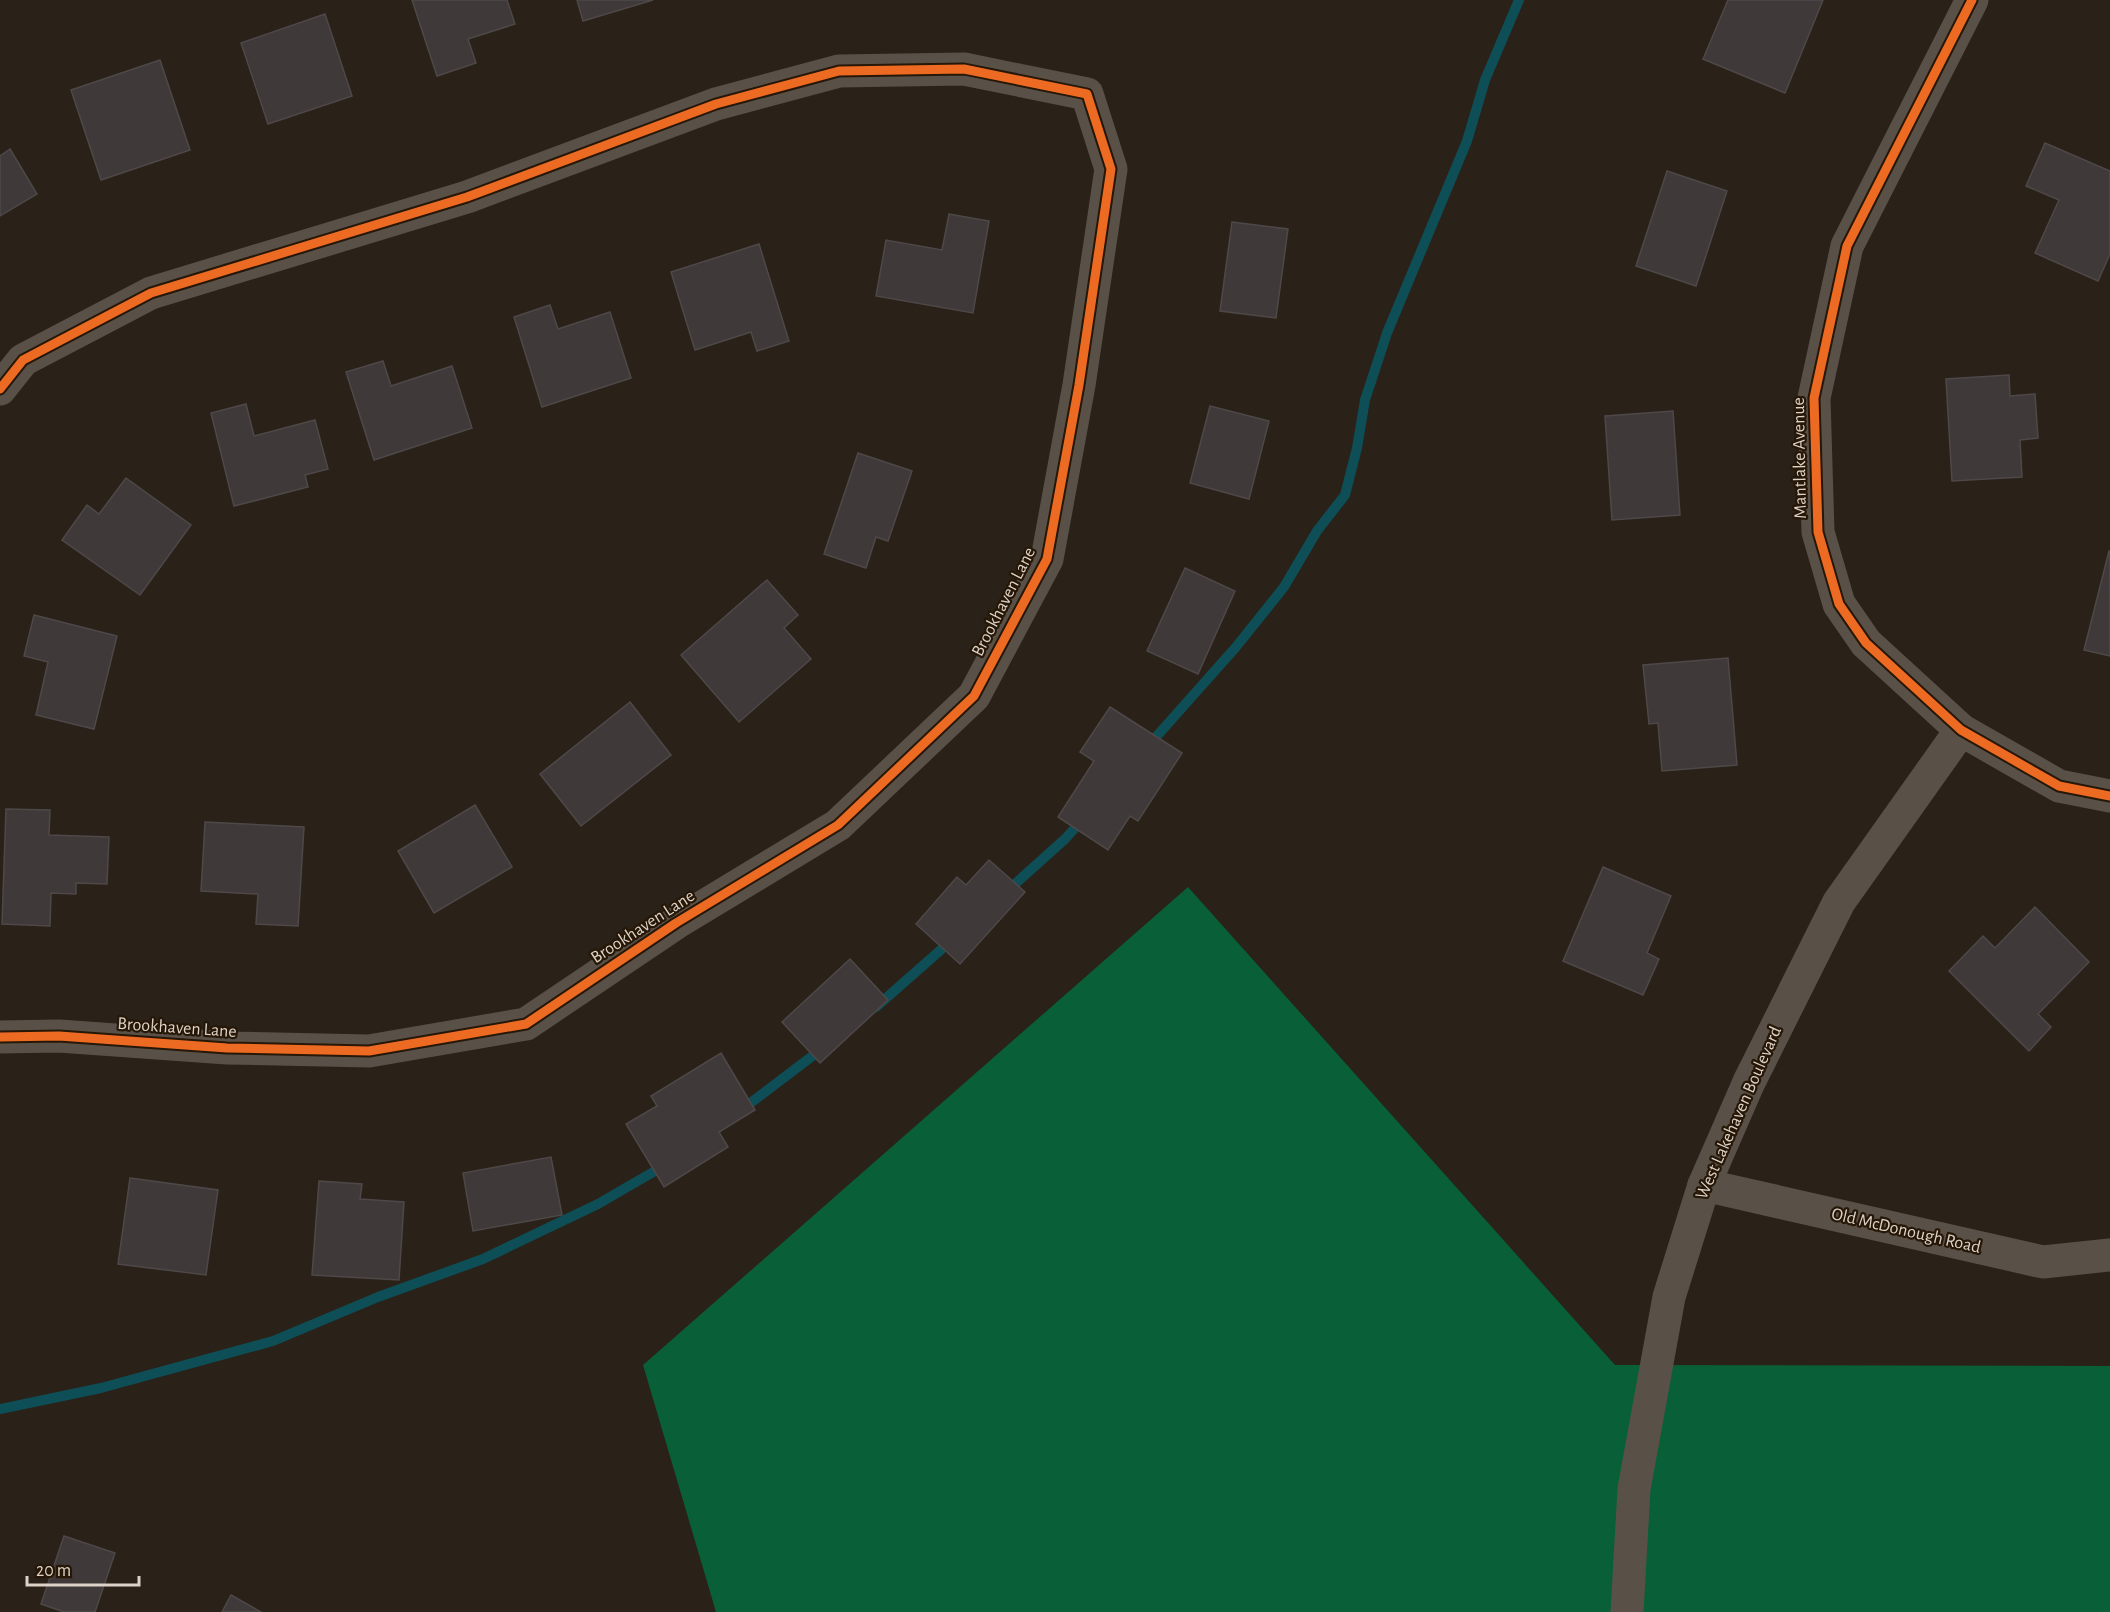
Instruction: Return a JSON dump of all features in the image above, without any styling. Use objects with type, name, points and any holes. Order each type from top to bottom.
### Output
[{"type":"street","name":"Mantlake Avenue","points":[[1972,0],[1847,246],[1814,398],[1818,532],[1839,604],[1866,643],[1961,730],[2059,786],[2110,796]]},
{"type":"street","name":"Brookhaven Lane","points":[[0,389],[23,360],[151,293],[467,197],[716,104],[839,71],[964,69],[1087,94],[1111,169],[1068,443],[1047,559],[974,696],[838,825],[676,923],[526,1024],[369,1052],[227,1048],[59,1036],[0,1037]]},
{"type":"street","name":"West Lakehaven Boulevard","points":[[1627,1612],[1634,1489],[1669,1297],[1704,1185],[1749,1082],[1839,902],[1961,730]]},
{"type":"street","name":"Old McDonough Road","points":[[1704,1185],[2043,1262],[2110,1255]]},
{"type":"green space","points":[[1188,887],[1615,1365],[2110,1366],[2110,1612],[716,1612],[643,1365]]},
{"type":"building","points":[[412,0],[507,0],[515,24],[468,39],[476,63],[437,76]]},
{"type":"building","points":[[577,0],[653,0],[583,21]]},
{"type":"building","points":[[1728,0],[1823,0],[1785,93],[1703,59]]},
{"type":"building","points":[[325,14],[352,96],[268,124],[241,43]]},
{"type":"building","points":[[160,60],[190,150],[101,180],[71,90]]},
{"type":"building","points":[[2045,143],[2110,171],[2110,254],[2098,281],[2035,253],[2059,200],[2026,186]]},
{"type":"building","points":[[10,149],[37,194],[0,216],[0,156]]},
{"type":"building","points":[[1667,171],[1727,191],[1696,286],[1636,266]]},
{"type":"building","points":[[949,214],[989,221],[973,313],[876,296],[886,240],[942,250]]},
{"type":"building","points":[[1232,222],[1288,229],[1276,318],[1220,311]]},
{"type":"building","points":[[759,244],[789,341],[757,351],[751,332],[695,350],[671,272]]},
{"type":"building","points":[[550,305],[558,329],[610,312],[631,378],[542,407],[514,317]]},
{"type":"building","points":[[383,361],[391,386],[452,366],[472,428],[374,460],[346,372]]},
{"type":"building","points":[[2009,375],[2010,396],[2035,394],[2038,438],[2020,440],[2022,477],[1952,481],[1946,379]]},
{"type":"building","points":[[246,404],[254,436],[315,420],[328,469],[305,475],[308,487],[234,506],[211,413]]},
{"type":"building","points":[[1210,406],[1269,421],[1249,499],[1190,483]]},
{"type":"building","points":[[1673,411],[1680,515],[1612,520],[1605,416]]},
{"type":"building","points":[[858,453],[912,471],[888,541],[876,537],[866,568],[824,554]]},
{"type":"building","points":[[126,478],[191,525],[140,595],[62,540],[87,505],[99,514]]},
{"type":"building","points":[[2110,551],[2110,656],[2084,650]]},
{"type":"building","points":[[1185,568],[1235,591],[1198,674],[1147,651]]},
{"type":"building","points":[[767,580],[798,615],[784,628],[811,659],[739,722],[681,655]]},
{"type":"building","points":[[34,615],[117,636],[94,729],[36,715],[48,662],[24,656]]},
{"type":"building","points":[[1728,658],[1737,765],[1662,771],[1658,723],[1649,724],[1643,665]]},
{"type":"building","points":[[630,702],[671,755],[581,826],[540,774]]},
{"type":"building","points":[[1110,707],[1182,753],[1138,821],[1130,816],[1108,850],[1058,817],[1094,761],[1080,752]]},
{"type":"building","points":[[475,805],[512,867],[434,913],[398,851]]},
{"type":"building","points":[[6,809],[50,810],[49,835],[109,837],[107,884],[76,883],[76,894],[51,893],[50,926],[2,924]]},
{"type":"building","points":[[205,822],[304,827],[298,926],[256,924],[258,894],[201,891]]},
{"type":"building","points":[[989,860],[1025,892],[960,964],[916,924],[957,877],[966,885]]},
{"type":"building","points":[[1603,867],[1671,896],[1647,953],[1659,959],[1643,995],[1563,961]]},
{"type":"building","points":[[2035,907],[2089,962],[2038,1014],[2051,1027],[2029,1051],[1949,971],[1983,936],[1995,948]]},
{"type":"building","points":[[850,959],[888,1000],[820,1063],[782,1022]]},
{"type":"building","points":[[721,1053],[755,1110],[719,1132],[728,1147],[664,1187],[626,1124],[657,1106],[651,1096]]},
{"type":"building","points":[[551,1157],[562,1215],[473,1231],[463,1173]]},
{"type":"building","points":[[130,1178],[218,1190],[206,1275],[118,1264]]},
{"type":"building","points":[[319,1181],[362,1184],[360,1199],[404,1202],[399,1280],[312,1275]]},
{"type":"building","points":[[64,1536],[115,1553],[95,1612],[64,1612],[41,1604]]},
{"type":"building","points":[[231,1595],[261,1612],[222,1612]]},
{"type":"waterway","points":[[1148,746],[1236,647],[1284,587],[1317,531],[1345,495],[1357,448],[1365,400],[1387,333],[1467,141],[1485,80],[1519,0]]},
{"type":"waterway","points":[[1006,892],[1065,839],[1084,818]]},
{"type":"waterway","points":[[876,1007],[952,940]]},
{"type":"waterway","points":[[740,1111],[823,1048]]},
{"type":"waterway","points":[[0,1409],[101,1388],[273,1341],[378,1297],[483,1259],[598,1204],[667,1164]]},
{"type":"cycle path","points":[[1972,0],[1847,246],[1814,398],[1818,532],[1839,604],[1866,643],[1961,730],[2059,786],[2110,796]]},
{"type":"cycle path","points":[[0,389],[23,360],[151,293],[467,197],[716,104],[839,71],[964,69],[1087,94],[1111,169],[1079,385],[1047,559],[974,696],[838,825],[676,923],[526,1024],[369,1051],[227,1048],[59,1036],[0,1037]]}]
